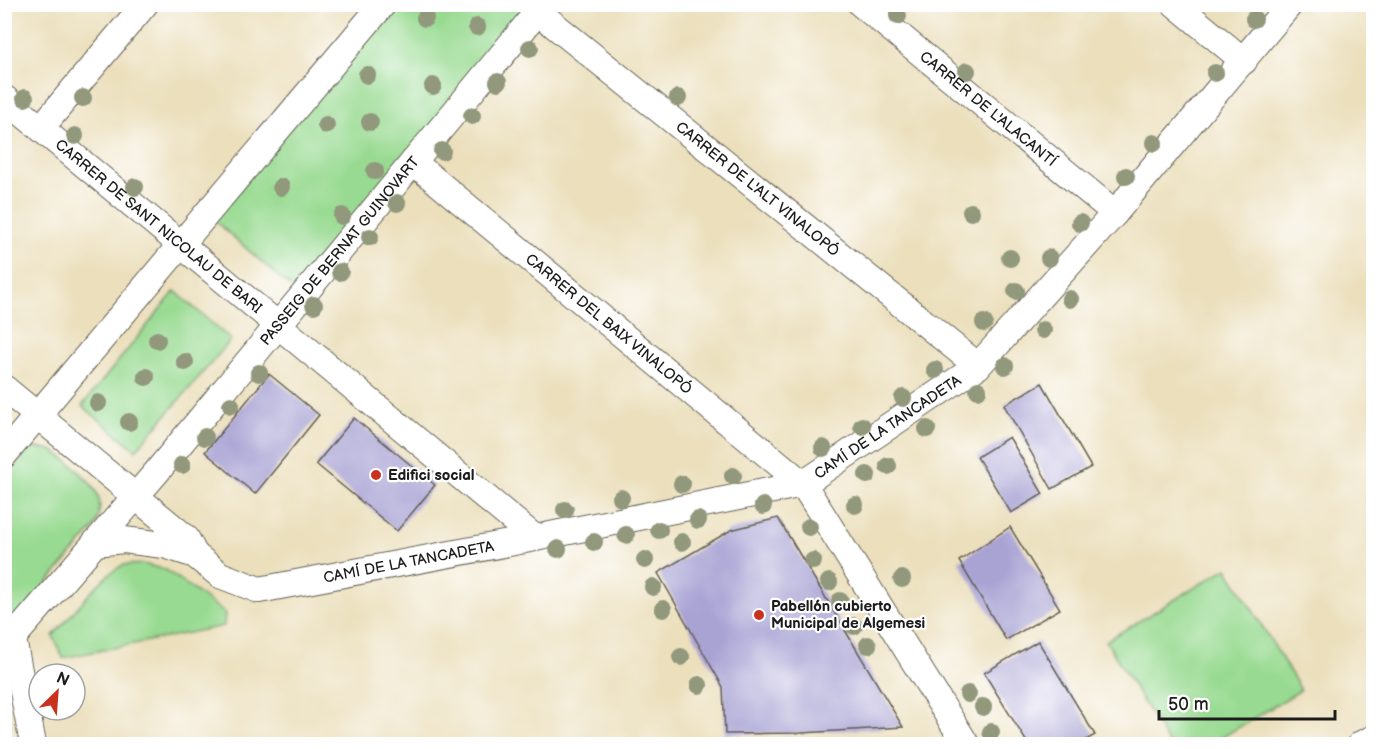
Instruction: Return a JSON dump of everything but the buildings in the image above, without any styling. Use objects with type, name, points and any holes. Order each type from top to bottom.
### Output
[{"type":"street","points":[[41,128],[146,4]]},
{"type":"street","points":[[4,455],[383,4]]},
{"type":"street","name":"CARRER DE L'ALACANTÍ","points":[[861,4],[1115,213]]},
{"type":"street","points":[[1175,4],[1244,61]]},
{"type":"street","name":"CAMÍ DE LA TANCADETA","points":[[95,543],[124,540],[164,545],[195,555],[220,575],[259,590],[803,484],[978,366],[1115,213],[1290,4]]},
{"type":"street","name":"PASSEIG DE BERNAT GUINOVART","points":[[9,644],[135,497],[541,8]]},
{"type":"street","name":"CARRER DE L'ALT VINALOPÓ","points":[[541,8],[978,366]]},
{"type":"street","name":"CARRER DE SANT NICOLAU DE BARI","points":[[4,98],[535,538]]},
{"type":"street","name":"CARRER DEL BAIX VINALOPÓ","points":[[413,162],[803,484],[966,744]]},
{"type":"street","points":[[4,388],[135,497]]},
{"type":"street","name":"CAMÍ DE LA TANCADETA","points":[[135,497],[186,538],[195,555]]},
{"type":"street","points":[[9,644],[22,677],[33,744]]},
{"type":"street","points":[[1361,744],[1374,738]]},
{"type":"green space","points":[[393,5],[534,5],[297,293],[214,220]]},
{"type":"green space","points":[[175,291],[231,340],[136,450],[82,406]]},
{"type":"green space","points":[[35,448],[53,451],[80,472],[96,492],[100,502],[99,513],[95,527],[5,632],[5,477],[26,452]]},
{"type":"green space","points":[[143,564],[166,570],[225,613],[224,626],[63,658],[53,636],[107,576],[124,565]]},
{"type":"green space","points":[[1227,568],[1301,690],[1211,744],[1169,744],[1106,641]]},
{"type":"place","name":"Edifici social","points":[[376,475]]},
{"type":"place","name":"Pabellón cubierto Municipal de Algemesi","points":[[759,615]]}]
